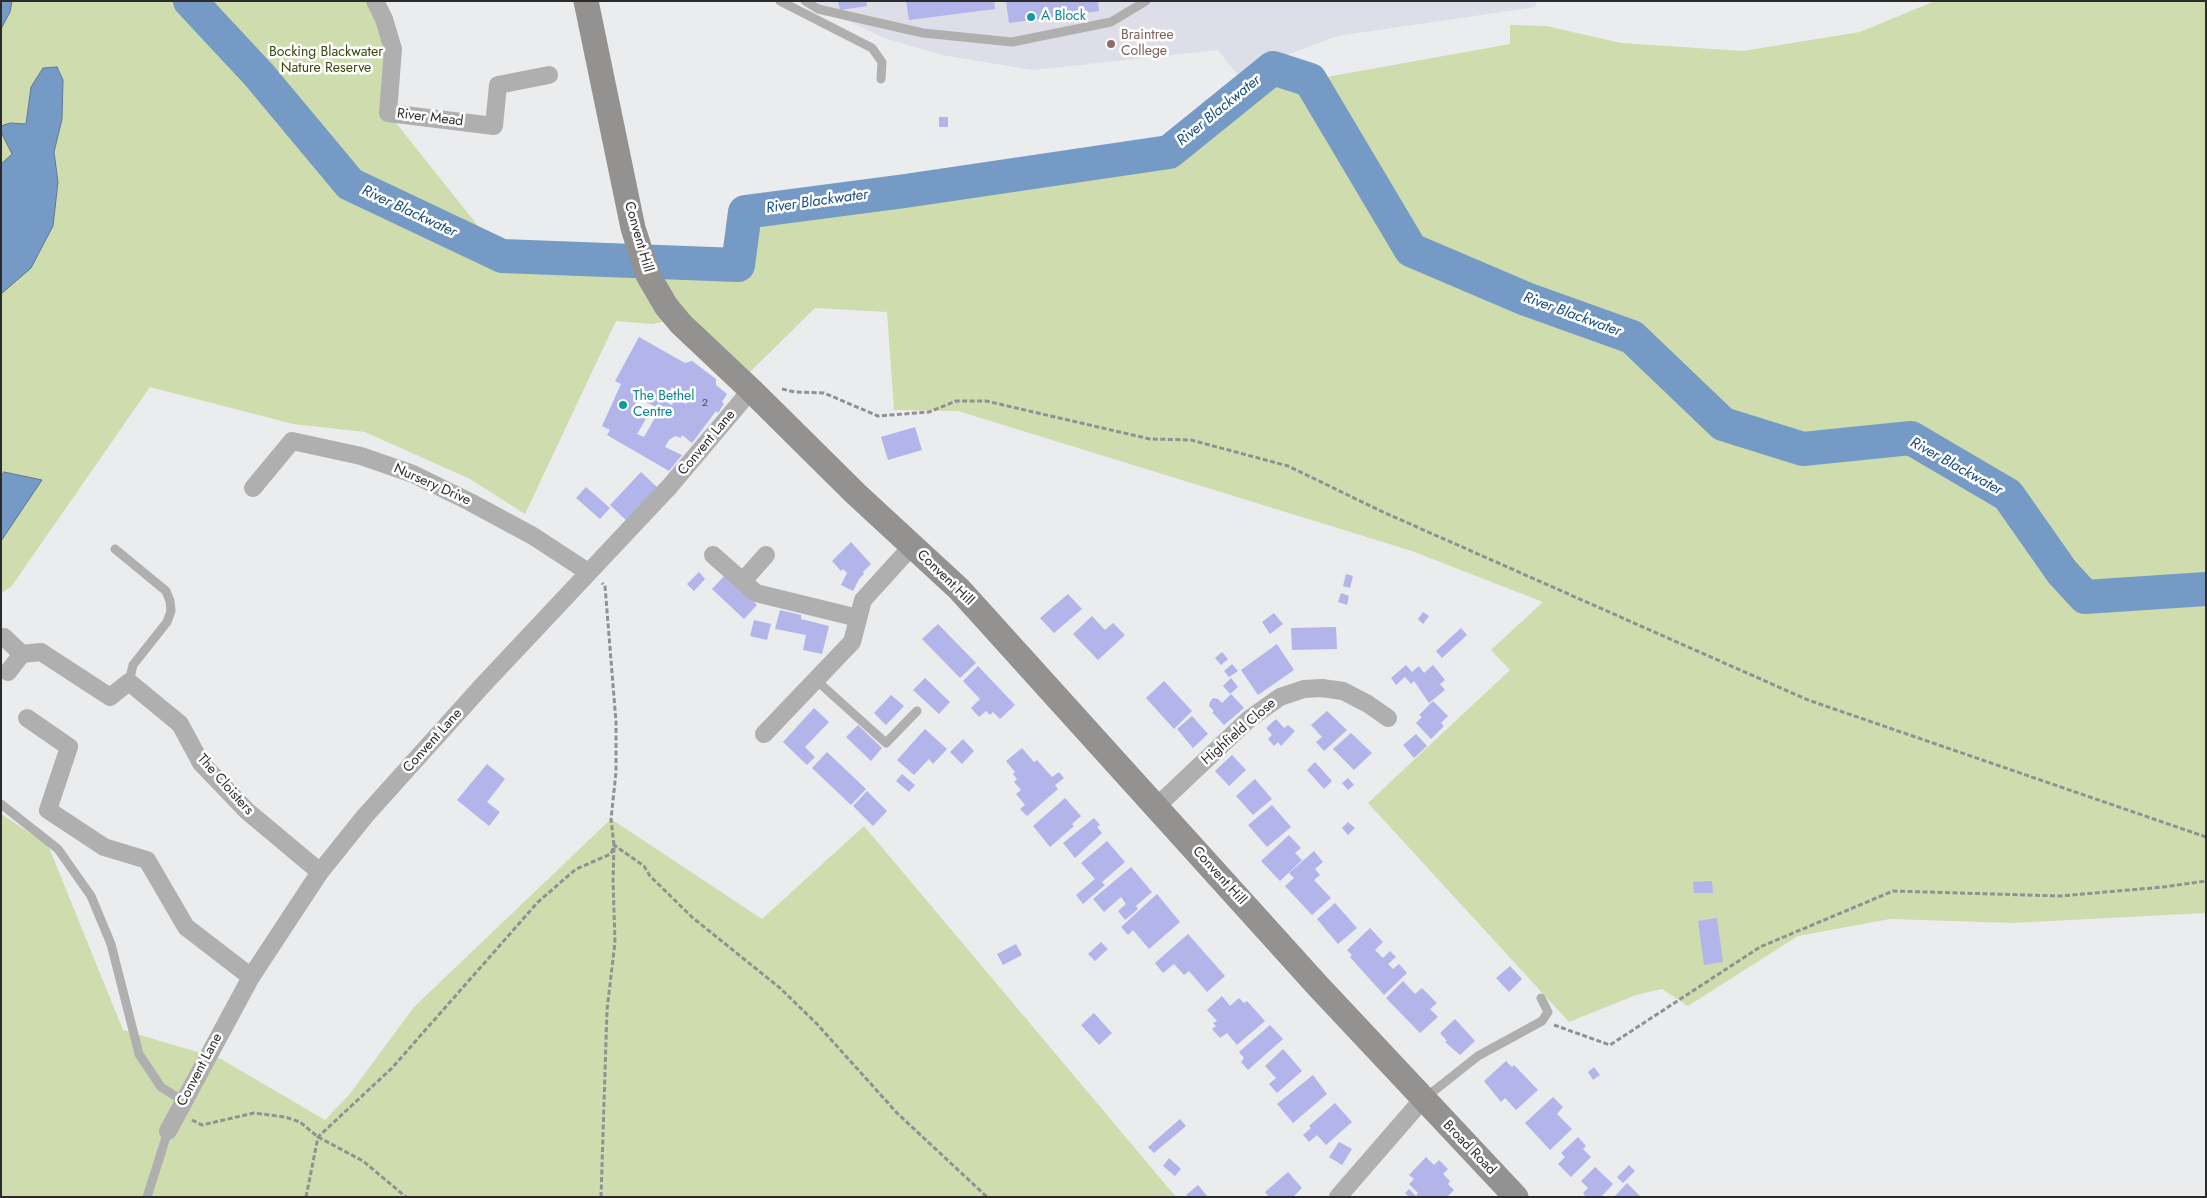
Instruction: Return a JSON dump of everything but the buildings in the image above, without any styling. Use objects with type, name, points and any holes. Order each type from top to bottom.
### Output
[{"type":"main road","name":"Convent Hill","points":[[586,1],[633,228],[648,275],[666,306],[680,324],[751,390],[856,494],[959,589],[1423,1099]]},
{"type":"main road","name":"Broad Road","points":[[1423,1099],[1516,1197]]},
{"type":"street","name":"River Mead","points":[[375,1],[384,19],[393,49],[388,113],[494,126],[498,85],[549,75]]},
{"type":"street","name":"Convent Lane","points":[[168,1131],[251,977],[320,872],[365,816],[588,572],[670,486],[751,390]]},
{"type":"street","name":"Nursery Drive","points":[[253,488],[292,441],[361,456],[414,474],[470,502],[534,536],[588,572]]},
{"type":"street","points":[[764,734],[852,642],[863,600],[912,546]]},
{"type":"street","points":[[713,555],[756,594],[858,618]]},
{"type":"street","points":[[743,581],[766,555]]},
{"type":"street","points":[[4,637],[22,654]]},
{"type":"street","points":[[8,672],[22,654],[41,652],[110,697],[129,682]]},
{"type":"street","name":"The Cloisters","points":[[129,682],[180,724],[201,763],[247,811],[320,872]]},
{"type":"street","name":"Highfield Close","points":[[1156,807],[1249,719],[1280,697],[1304,689],[1322,688],[1343,691],[1368,704],[1388,718]]},
{"type":"street","points":[[27,718],[68,747],[48,810],[104,847],[147,860],[186,927],[251,977]]},
{"type":"street","points":[[1338,1197],[1423,1099]]},
{"type":"lane","points":[[780,1],[872,48],[882,62],[881,79]]},
{"type":"lane","points":[[804,1],[818,9],[923,33],[1012,42],[1111,22],[1146,1]]},
{"type":"lane","points":[[115,549],[166,591],[170,601],[171,611],[167,622],[133,665],[129,682]]},
{"type":"lane","points":[[816,680],[886,743],[917,711]]},
{"type":"lane","points":[[1,804],[58,849],[91,896],[110,944],[139,1054],[161,1087],[180,1107]]},
{"type":"lane","points":[[1423,1099],[1478,1056],[1542,1021],[1548,1012],[1541,998]]},
{"type":"lane","points":[[147,1197],[168,1131]]},
{"type":"path","points":[[776,387],[795,392],[824,393],[878,416],[929,412],[956,401],[986,401],[1150,439],[1191,440],[1288,466],[1383,512],[1808,700],[2206,837]]},
{"type":"path","points":[[588,572],[605,586],[616,722],[616,772],[611,819],[614,845],[613,880],[616,942],[607,1010],[601,1197]]},
{"type":"path","points":[[306,1197],[318,1137],[392,1068],[538,902],[576,869],[610,854],[614,845]]},
{"type":"path","points":[[614,845],[644,866],[650,876],[693,918],[780,988],[817,1024],[897,1113],[987,1197]]},
{"type":"path","points":[[1542,1021],[1610,1045],[1760,947],[1893,891],[2060,896],[2163,887],[2206,880]]},
{"type":"path","points":[[180,1107],[202,1125],[254,1113],[285,1117],[300,1122],[318,1137],[363,1162],[406,1197]]},
{"type":"shaded area","name":"Braintree College","points":[[807,1],[1536,1],[1536,7],[1337,36],[1237,74],[1218,50],[1033,70],[942,55],[884,38]]},
{"type":"green space","name":"Bocking Blackwater Nature Reserve","points":[[1,1],[375,1],[384,19],[388,113],[502,256],[737,265],[745,212],[905,191],[1169,152],[1273,68],[1310,80],[1510,44],[1510,25],[1546,26],[1621,43],[1743,51],[1860,32],[1935,1],[2206,1],[2206,913],[2012,923],[1890,919],[1798,936],[1688,1006],[1662,989],[1636,995],[1569,1022],[1368,803],[1510,670],[1491,650],[1543,602],[1412,551],[958,411],[894,410],[887,312],[815,308],[749,373],[681,318],[652,324],[616,321],[525,514],[470,479],[365,432],[293,424],[150,387],[11,587],[1,593]]},
{"type":"green space","points":[[1,814],[48,845],[123,1030],[221,1059],[325,1120],[349,1095],[414,1007],[611,819],[762,919],[864,826],[1176,1197],[1,1197]]},
{"type":"water","points":[[1,1],[12,1],[10,12],[1,29]]},
{"type":"water","points":[[57,67],[63,80],[62,119],[54,152],[58,182],[53,226],[31,268],[1,294],[1,164],[12,154],[1,132],[1,126],[10,123],[26,124],[31,87],[43,68]]},
{"type":"water","points":[[4,472],[42,480],[1,541],[1,476]]},
{"type":"waterway","name":"River Blackwater","points":[[190,1],[259,75],[350,184],[502,256],[738,265],[745,212],[905,191],[1169,152],[1273,68],[1310,80],[1411,250],[1526,299],[1632,337],[1723,424],[1803,449],[1911,438],[2008,495],[2062,572],[2085,597],[2206,589]]},
{"type":"place","name":"A Block","points":[[1031,17]]},
{"type":"place","name":"Braintree College","points":[[1111,44]]},
{"type":"place","name":"The Bethel Centre","points":[[623,405]]}]
